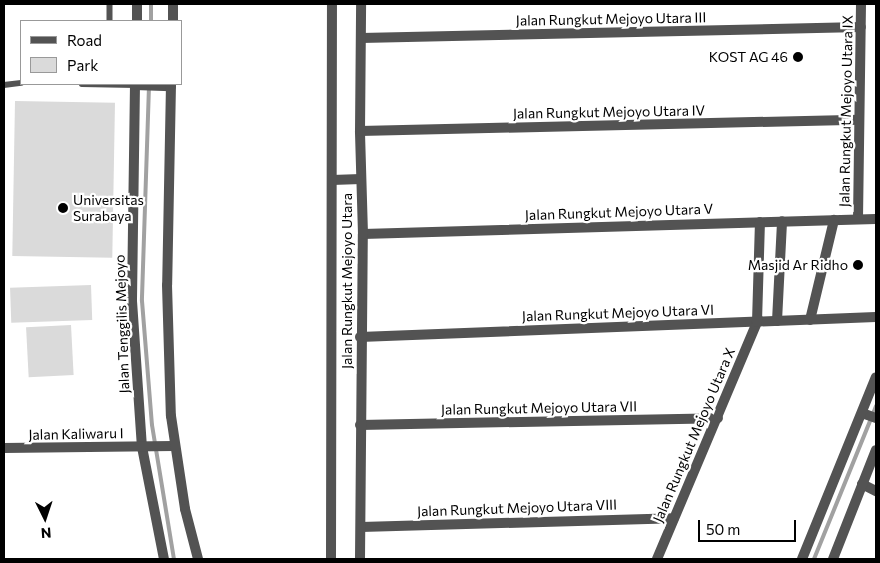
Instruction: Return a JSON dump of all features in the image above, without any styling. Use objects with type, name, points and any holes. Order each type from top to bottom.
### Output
[{"type":"street","points":[[137,4],[137,20]]},
{"type":"street","points":[[173,20],[174,4]]},
{"type":"street","name":"Jalan Rungkut Mejoyo Utara","points":[[331,559],[332,4]]},
{"type":"street","name":"Jalan Rungkut Mejoyo Utara","points":[[360,559],[360,337],[363,234],[360,131],[361,4]]},
{"type":"street","name":"Jalan Rungkut Mejoyo Utara IX","points":[[858,219],[861,4]]},
{"type":"street","name":"Jalan Rungkut Mejoyo Utara III","points":[[361,38],[861,27]]},
{"type":"street","points":[[138,85],[168,85],[167,285],[170,446],[198,559]]},
{"type":"street","name":"Jalan Tenggilis Mejoyo","points":[[138,85],[132,301],[146,447],[164,559]]},
{"type":"street","name":"Jalan Rungkut Mejoyo Utara IV","points":[[360,131],[859,120]]},
{"type":"street","points":[[332,180],[361,180]]},
{"type":"street","name":"Jalan Rungkut Mejoyo Utara V","points":[[363,234],[876,219]]},
{"type":"street","points":[[810,320],[834,220]]},
{"type":"street","points":[[777,321],[782,221]]},
{"type":"street","points":[[758,322],[760,222]]},
{"type":"street","name":"Jalan Rungkut Mejoyo Utara VI","points":[[360,337],[876,317]]},
{"type":"street","name":"Jalan Rungkut Mejoyo Utara X","points":[[657,559],[758,322]]},
{"type":"street","points":[[802,559],[868,415],[876,377]]},
{"type":"street","name":"Jalan Rungkut Mejoyo Utara VII","points":[[360,425],[718,418]]},
{"type":"street","points":[[146,447],[170,446]]},
{"type":"street","name":"Jalan Kaliwaru I","points":[[4,448],[146,447]]},
{"type":"street","points":[[833,559],[876,450]]},
{"type":"street","points":[[862,484],[876,491]]},
{"type":"street","name":"Jalan Rungkut Mejoyo Utara VIII","points":[[361,527],[674,518]]},
{"type":"lane","points":[[110,4],[110,20]]},
{"type":"lane","points":[[4,85],[20,83]]},
{"type":"green space","points":[[15,101],[115,103],[112,258],[12,256]]},
{"type":"green space","points":[[91,285],[92,320],[11,323],[10,288]]},
{"type":"green space","points":[[71,325],[74,375],[29,377],[26,327]]},
{"type":"waterway","points":[[151,4],[151,20]]},
{"type":"waterway","points":[[149,86],[142,301],[152,425],[174,559]]},
{"type":"waterway","points":[[814,559],[876,406]]},
{"type":"place","name":"KOST AG 46","points":[[798,57]]},
{"type":"place","name":"Universitas Surabaya","points":[[63,208]]},
{"type":"place","name":"Masjid Ar Ridho","points":[[858,265]]}]
